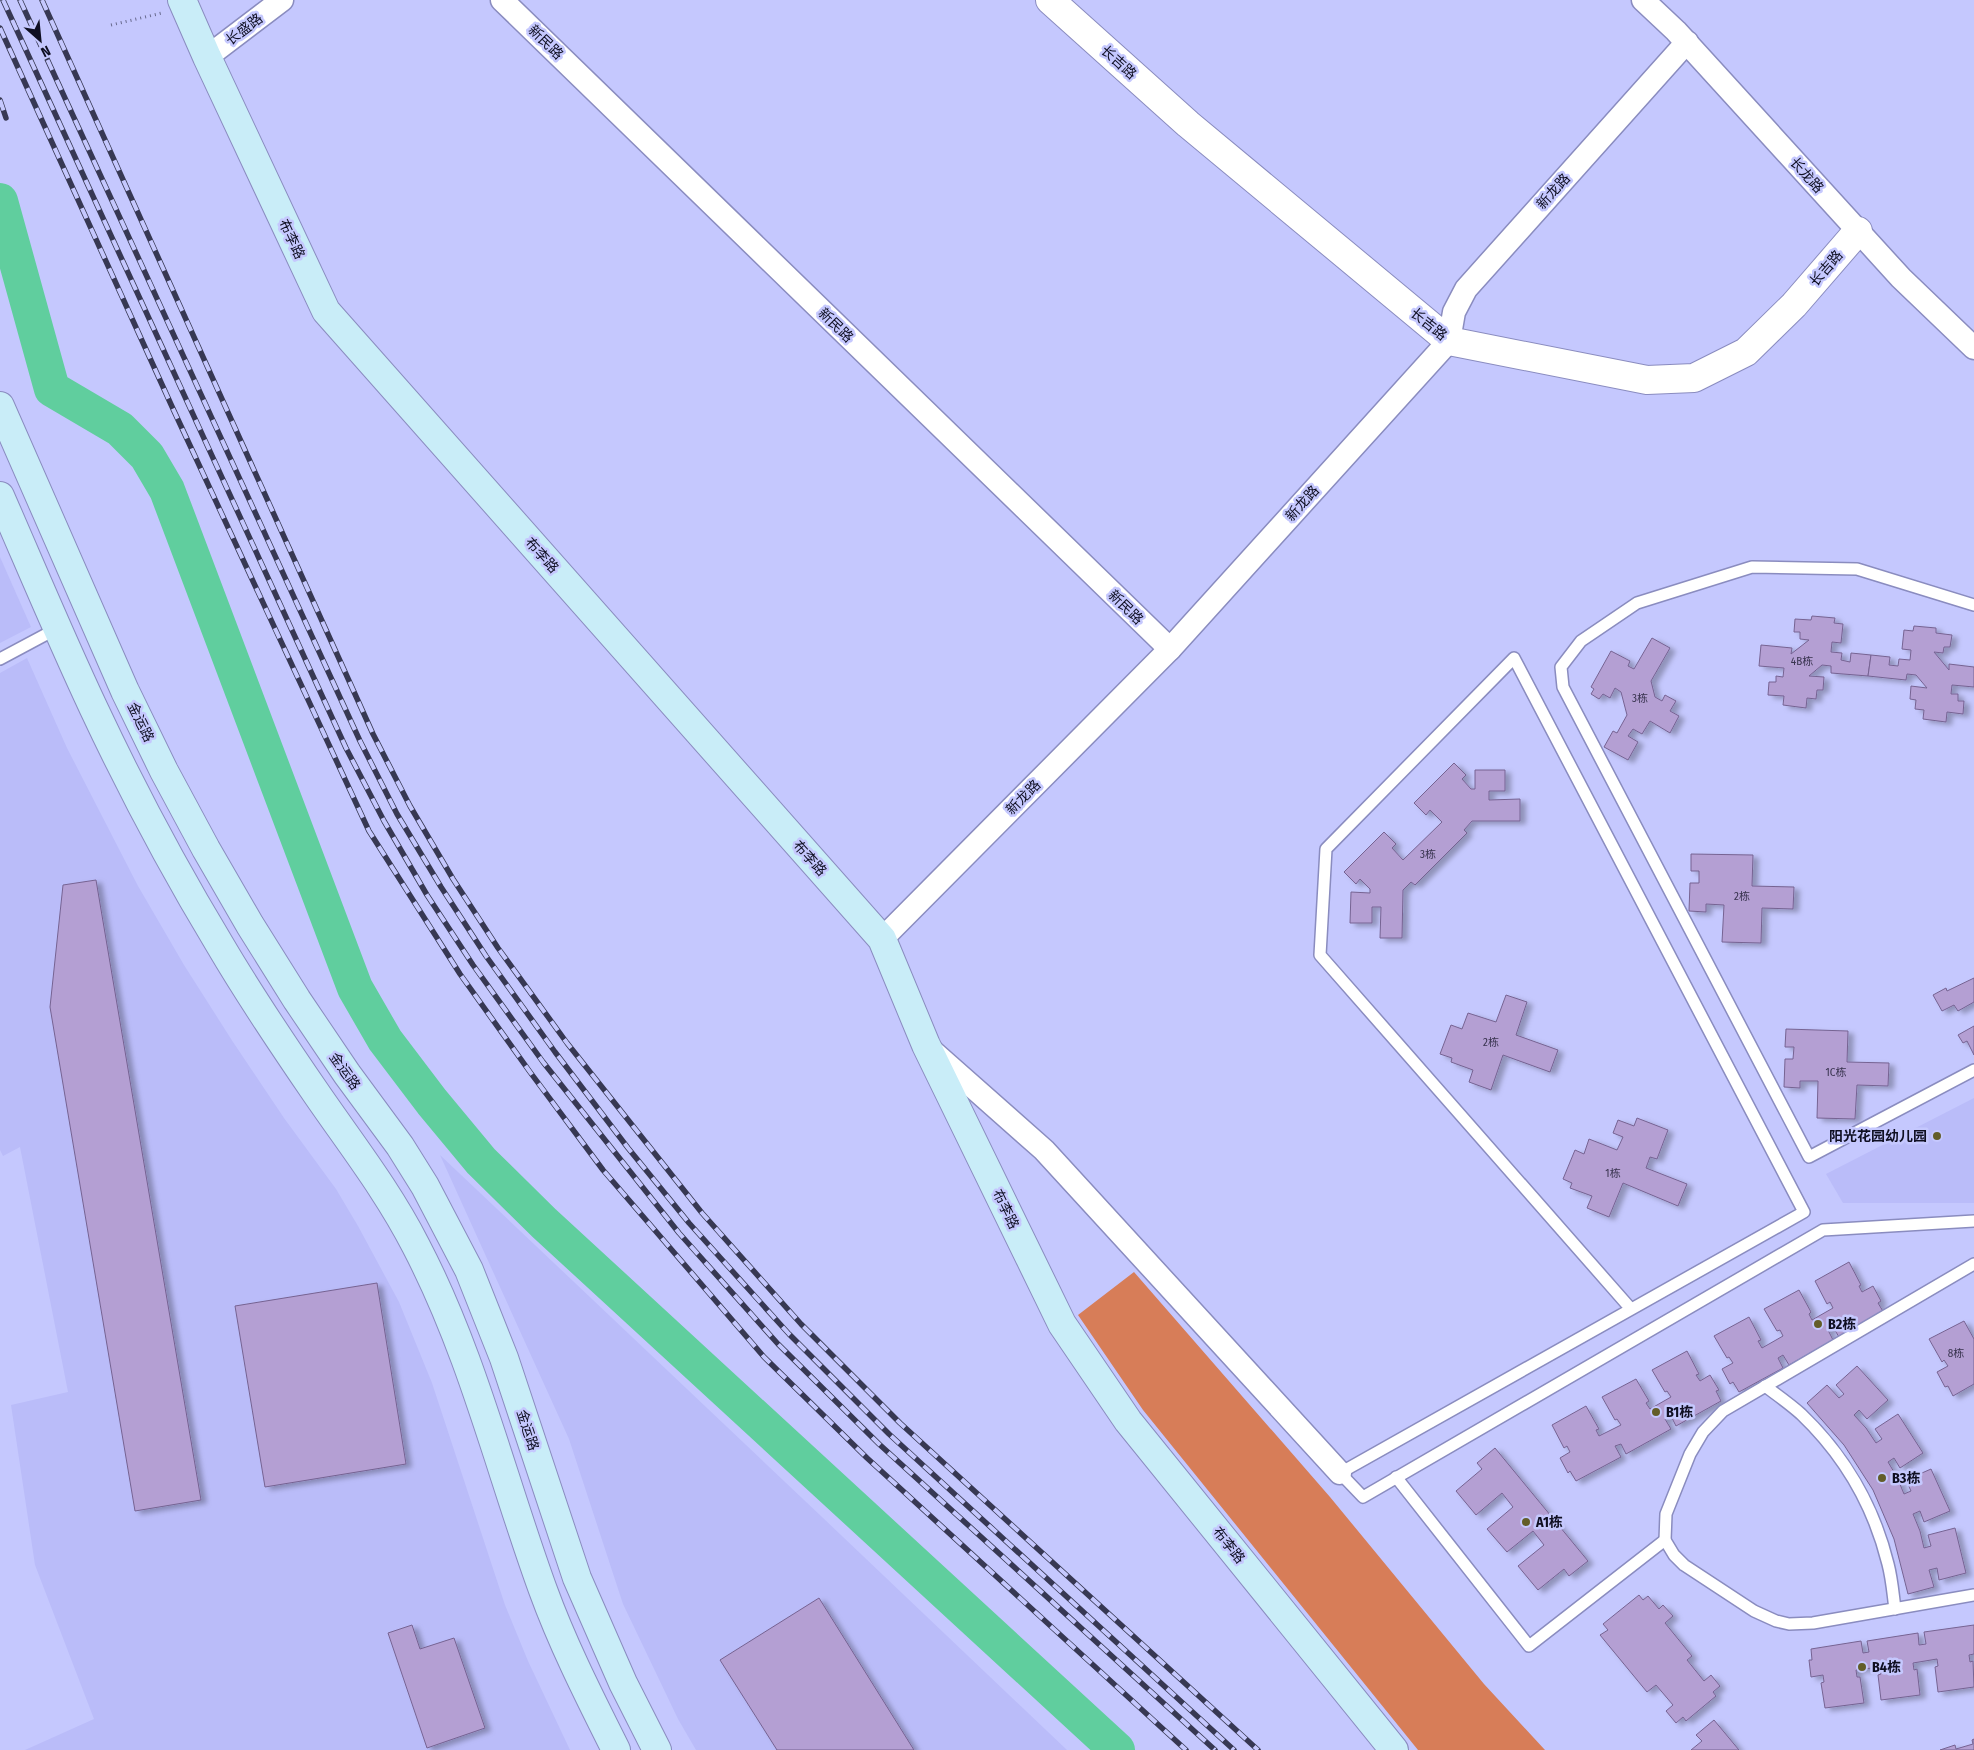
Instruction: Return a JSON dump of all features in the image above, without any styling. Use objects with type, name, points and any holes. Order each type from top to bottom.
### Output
[{"type":"main road","name":"布李路","points":[[183,3],[206,57],[326,311],[882,939],[926,1045],[1062,1324],[1128,1421],[1394,1750]]},
{"type":"main road","name":"金运路","points":[[0,406],[125,691],[164,771],[206,849],[250,925],[297,1000],[415,1170],[469,1270],[504,1358],[578,1578],[623,1683],[657,1750]]},
{"type":"main road","points":[[0,496],[92,706],[132,787],[215,936],[267,1020],[317,1094],[370,1166],[420,1253],[450,1319],[470,1370],[544,1591],[566,1645],[616,1750]]},
{"type":"street","name":"长盛路","points":[[206,57],[282,0]]},
{"type":"street","name":"新民路","points":[[502,0],[1170,649]]},
{"type":"street","name":"长吉路","points":[[1050,0],[1188,124],[1449,341],[1647,380],[1694,378],[1746,352],[1794,305],[1858,231]]},
{"type":"street","name":"长龙路","points":[[1643,0],[1687,42],[1901,278],[1974,348]]},
{"type":"street","name":"新龙路","points":[[882,939],[1170,649],[1449,341],[1454,312],[1466,289],[1687,42]]},
{"type":"street","points":[[926,1045],[1044,1150],[1340,1473]]},
{"type":"lane","points":[[1974,605],[1857,569],[1752,567],[1638,603],[1581,641],[1561,667],[1563,687],[1809,1157],[1974,1070]]},
{"type":"lane","points":[[0,659],[58,628]]},
{"type":"lane","points":[[1631,1309],[1320,955],[1326,849],[1514,658],[1804,1212],[1340,1473],[1362,1497],[1823,1230],[1974,1221]]},
{"type":"lane","points":[[1974,1264],[1723,1411],[1703,1432],[1690,1454],[1666,1514],[1665,1540],[1674,1555],[1684,1566],[1754,1611],[1788,1624],[1814,1624],[1974,1595]]},
{"type":"lane","points":[[1765,1386],[1807,1420],[1831,1446],[1856,1482],[1876,1522],[1889,1565],[1895,1609]]},
{"type":"lane","points":[[1396,1477],[1529,1646],[1665,1540]]},
{"type":"path","points":[[111,24],[183,3]]},
{"type":"shaded area","points":[[0,557],[31,627],[0,643]]},
{"type":"shaded area","points":[[27,658],[67,748],[138,886],[184,965],[233,1042],[284,1118],[336,1189],[399,1302],[432,1383],[505,1605],[528,1661],[570,1750],[25,1750],[94,1719],[35,1565],[11,1405],[68,1392],[20,1147],[3,1156],[0,1150],[0,673]]},
{"type":"shaded area","name":"阳光花园幼儿园","points":[[1974,1098],[1974,1203],[1843,1203],[1826,1174]]},
{"type":"shaded area","points":[[440,1155],[1067,1750],[696,1750],[678,1719],[623,1604],[569,1439]]},
{"type":"shaded area","points":[[1134,1272],[1330,1497],[1484,1684],[1545,1750],[1418,1750],[1143,1410],[1078,1315]]},
{"type":"building","points":[[1812,616],[1835,618],[1834,623],[1843,624],[1841,643],[1832,642],[1831,652],[1842,653],[1841,660],[1850,662],[1851,653],[1871,655],[1868,676],[1831,673],[1831,666],[1822,665],[1809,676],[1824,677],[1823,690],[1817,690],[1816,699],[1807,698],[1806,708],[1783,705],[1784,696],[1768,695],[1769,682],[1776,682],[1776,676],[1783,677],[1784,668],[1759,666],[1761,645],[1792,648],[1791,654],[1809,640],[1800,639],[1800,632],[1794,632],[1795,619],[1811,620]]},
{"type":"building","points":[[1914,626],[1936,628],[1936,633],[1952,635],[1950,647],[1944,647],[1943,653],[1934,652],[1949,670],[1949,664],[1974,667],[1974,687],[1952,685],[1951,694],[1958,694],[1958,701],[1964,701],[1963,714],[1947,712],[1946,722],[1923,719],[1924,710],[1915,709],[1916,700],[1910,699],[1911,686],[1927,688],[1916,675],[1907,674],[1906,680],[1868,676],[1871,655],[1890,657],[1889,665],[1898,666],[1899,659],[1910,660],[1911,650],[1902,649],[1904,630],[1913,631]]},
{"type":"building","points":[[1652,638],[1670,648],[1651,681],[1655,697],[1662,701],[1665,695],[1676,701],[1670,711],[1679,716],[1670,733],[1650,721],[1642,734],[1633,729],[1628,736],[1638,742],[1628,760],[1604,747],[1613,731],[1617,733],[1627,715],[1621,692],[1615,688],[1610,698],[1603,694],[1599,699],[1591,694],[1594,689],[1591,687],[1611,651],[1630,661],[1628,666],[1634,669]]},
{"type":"building","points":[[1454,763],[1466,775],[1462,779],[1471,789],[1475,789],[1475,770],[1505,770],[1505,791],[1489,791],[1489,800],[1520,799],[1520,821],[1472,821],[1464,830],[1467,833],[1415,885],[1411,882],[1403,890],[1402,938],[1380,938],[1381,907],[1372,907],[1372,923],[1350,923],[1351,892],[1370,893],[1370,889],[1360,879],[1356,884],[1344,872],[1384,832],[1396,844],[1392,848],[1403,860],[1442,822],[1430,810],[1426,815],[1414,803]]},
{"type":"building","points":[[1691,854],[1753,855],[1752,886],[1794,887],[1793,909],[1762,908],[1761,943],[1722,942],[1724,905],[1706,904],[1706,912],[1689,911],[1690,883],[1699,883],[1699,871],[1691,871]]},
{"type":"building","points":[[96,880],[201,1500],[135,1511],[50,1007],[63,885]]},
{"type":"building","points":[[1974,978],[1974,1002],[1958,1011],[1954,1005],[1942,1011],[1933,995],[1946,988],[1947,991]]},
{"type":"building","points":[[1506,995],[1527,1002],[1516,1035],[1558,1050],[1550,1072],[1503,1055],[1491,1090],[1469,1082],[1473,1070],[1451,1062],[1452,1058],[1440,1054],[1451,1025],[1462,1029],[1468,1013],[1496,1022]]},
{"type":"building","points":[[1974,1026],[1974,1055],[1967,1041],[1963,1043],[1958,1035]]},
{"type":"building","points":[[1786,1029],[1848,1031],[1847,1062],[1889,1063],[1888,1086],[1857,1085],[1855,1119],[1817,1118],[1818,1081],[1800,1081],[1800,1088],[1784,1087],[1785,1059],[1793,1059],[1794,1047],[1785,1047]]},
{"type":"building","points":[[1637,1118],[1668,1130],[1657,1159],[1650,1157],[1646,1168],[1687,1184],[1678,1206],[1623,1183],[1609,1217],[1587,1208],[1592,1196],[1570,1188],[1572,1183],[1563,1179],[1575,1150],[1584,1154],[1589,1139],[1617,1150],[1623,1137],[1613,1133],[1618,1120],[1634,1126]]},
{"type":"building","name":"B2栋","points":[[1849,1262],[1861,1285],[1859,1286],[1862,1292],[1873,1286],[1881,1301],[1878,1303],[1884,1313],[1839,1337],[1833,1327],[1828,1330],[1833,1340],[1789,1365],[1783,1355],[1778,1358],[1783,1368],[1739,1392],[1733,1382],[1730,1384],[1722,1369],[1733,1363],[1729,1357],[1727,1358],[1714,1336],[1749,1317],[1761,1340],[1758,1341],[1762,1348],[1783,1336],[1780,1330],[1777,1331],[1764,1309],[1799,1290],[1811,1312],[1809,1314],[1812,1320],[1833,1308],[1830,1302],[1827,1304],[1815,1281]]},
{"type":"building","points":[[377,1283],[406,1464],[265,1487],[235,1306]]},
{"type":"building","points":[[1964,1321],[1974,1339],[1974,1384],[1953,1396],[1948,1386],[1945,1387],[1937,1372],[1948,1366],[1944,1360],[1942,1362],[1929,1339]]},
{"type":"building","name":"B1栋","points":[[1687,1351],[1699,1374],[1696,1375],[1700,1381],[1710,1375],[1719,1390],[1716,1391],[1721,1401],[1676,1426],[1671,1416],[1665,1419],[1671,1429],[1626,1454],[1621,1444],[1615,1446],[1621,1457],[1576,1481],[1570,1471],[1568,1473],[1560,1458],[1570,1452],[1567,1446],[1564,1448],[1552,1425],[1586,1406],[1599,1429],[1596,1430],[1599,1436],[1621,1425],[1617,1419],[1615,1420],[1602,1397],[1636,1379],[1649,1401],[1646,1403],[1650,1409],[1671,1397],[1667,1391],[1665,1392],[1652,1370]]},
{"type":"building","name":"B3栋","points":[[1857,1366],[1888,1400],[1867,1419],[1859,1410],[1854,1415],[1876,1443],[1882,1439],[1875,1429],[1898,1414],[1923,1453],[1900,1468],[1894,1458],[1888,1462],[1904,1494],[1911,1491],[1906,1480],[1931,1469],[1950,1511],[1924,1522],[1920,1511],[1913,1514],[1924,1548],[1931,1546],[1928,1535],[1955,1528],[1966,1573],[1939,1580],[1937,1568],[1929,1570],[1934,1587],[1908,1594],[1894,1539],[1873,1490],[1844,1445],[1807,1403],[1827,1385],[1839,1398],[1844,1394],[1836,1385]]},
{"type":"building","name":"A1栋","points":[[1495,1448],[1588,1561],[1569,1576],[1564,1569],[1538,1590],[1518,1566],[1544,1545],[1533,1531],[1507,1552],[1487,1529],[1513,1507],[1502,1493],[1476,1515],[1456,1491],[1482,1469],[1477,1463]]},
{"type":"building","points":[[1639,1595],[1643,1600],[1648,1596],[1659,1609],[1663,1605],[1673,1616],[1665,1623],[1692,1656],[1687,1660],[1704,1681],[1711,1675],[1720,1686],[1713,1692],[1716,1696],[1686,1721],[1683,1717],[1676,1723],[1666,1711],[1673,1705],[1656,1685],[1647,1692],[1600,1635],[1608,1630],[1603,1624]]},
{"type":"building","points":[[819,1598],[914,1750],[777,1750],[720,1660]]},
{"type":"building","points":[[412,1625],[420,1649],[454,1638],[485,1728],[427,1748],[388,1633]]},
{"type":"building","name":"B4栋","points":[[1974,1625],[1974,1654],[1969,1655],[1970,1662],[1973,1661],[1974,1687],[1938,1692],[1935,1667],[1938,1666],[1937,1659],[1913,1663],[1914,1670],[1917,1669],[1920,1695],[1881,1700],[1878,1675],[1881,1674],[1880,1667],[1856,1670],[1857,1677],[1860,1677],[1864,1703],[1825,1708],[1821,1683],[1824,1682],[1823,1675],[1811,1677],[1809,1660],[1812,1660],[1811,1649],[1861,1641],[1863,1653],[1869,1652],[1867,1641],[1918,1633],[1919,1645],[1926,1644],[1924,1632]]},
{"type":"building","points":[[1714,1720],[1739,1750],[1691,1750],[1702,1741],[1696,1735]]},
{"type":"building","points":[[1974,1739],[1974,1750],[1940,1750],[1955,1745],[1956,1749],[1973,1744],[1972,1740]]},
{"type":"waterway","points":[[0,201],[52,389],[120,429],[147,456],[167,490],[355,988],[385,1040],[432,1102],[481,1161],[544,1223],[1117,1750]]},
{"type":"railway","points":[[3,0],[346,748],[384,821],[427,895],[473,965],[543,1062],[679,1233],[778,1344],[879,1444],[1215,1750]]},
{"type":"railway","points":[[20,0],[360,741],[397,814],[486,956],[555,1052],[628,1148],[689,1223],[789,1334],[889,1434],[1234,1750]]},
{"type":"railway","points":[[42,0],[373,734],[410,806],[453,879],[498,948],[567,1043],[702,1213],[801,1324],[900,1423],[1258,1750]]},
{"type":"railway","points":[[0,28],[174,411],[369,831],[460,974],[603,1170],[764,1357],[867,1458],[1186,1750]]},
{"type":"railway","points":[[0,100],[6,118]]},
{"type":"place","name":"阳光花园幼儿园","points":[[1937,1136]]},
{"type":"place","name":"B2栋","points":[[1818,1324]]},
{"type":"place","name":"B1栋","points":[[1656,1412]]},
{"type":"place","name":"B3栋","points":[[1882,1478]]},
{"type":"place","name":"A1栋","points":[[1526,1522]]},
{"type":"place","name":"B4栋","points":[[1862,1667]]}]
